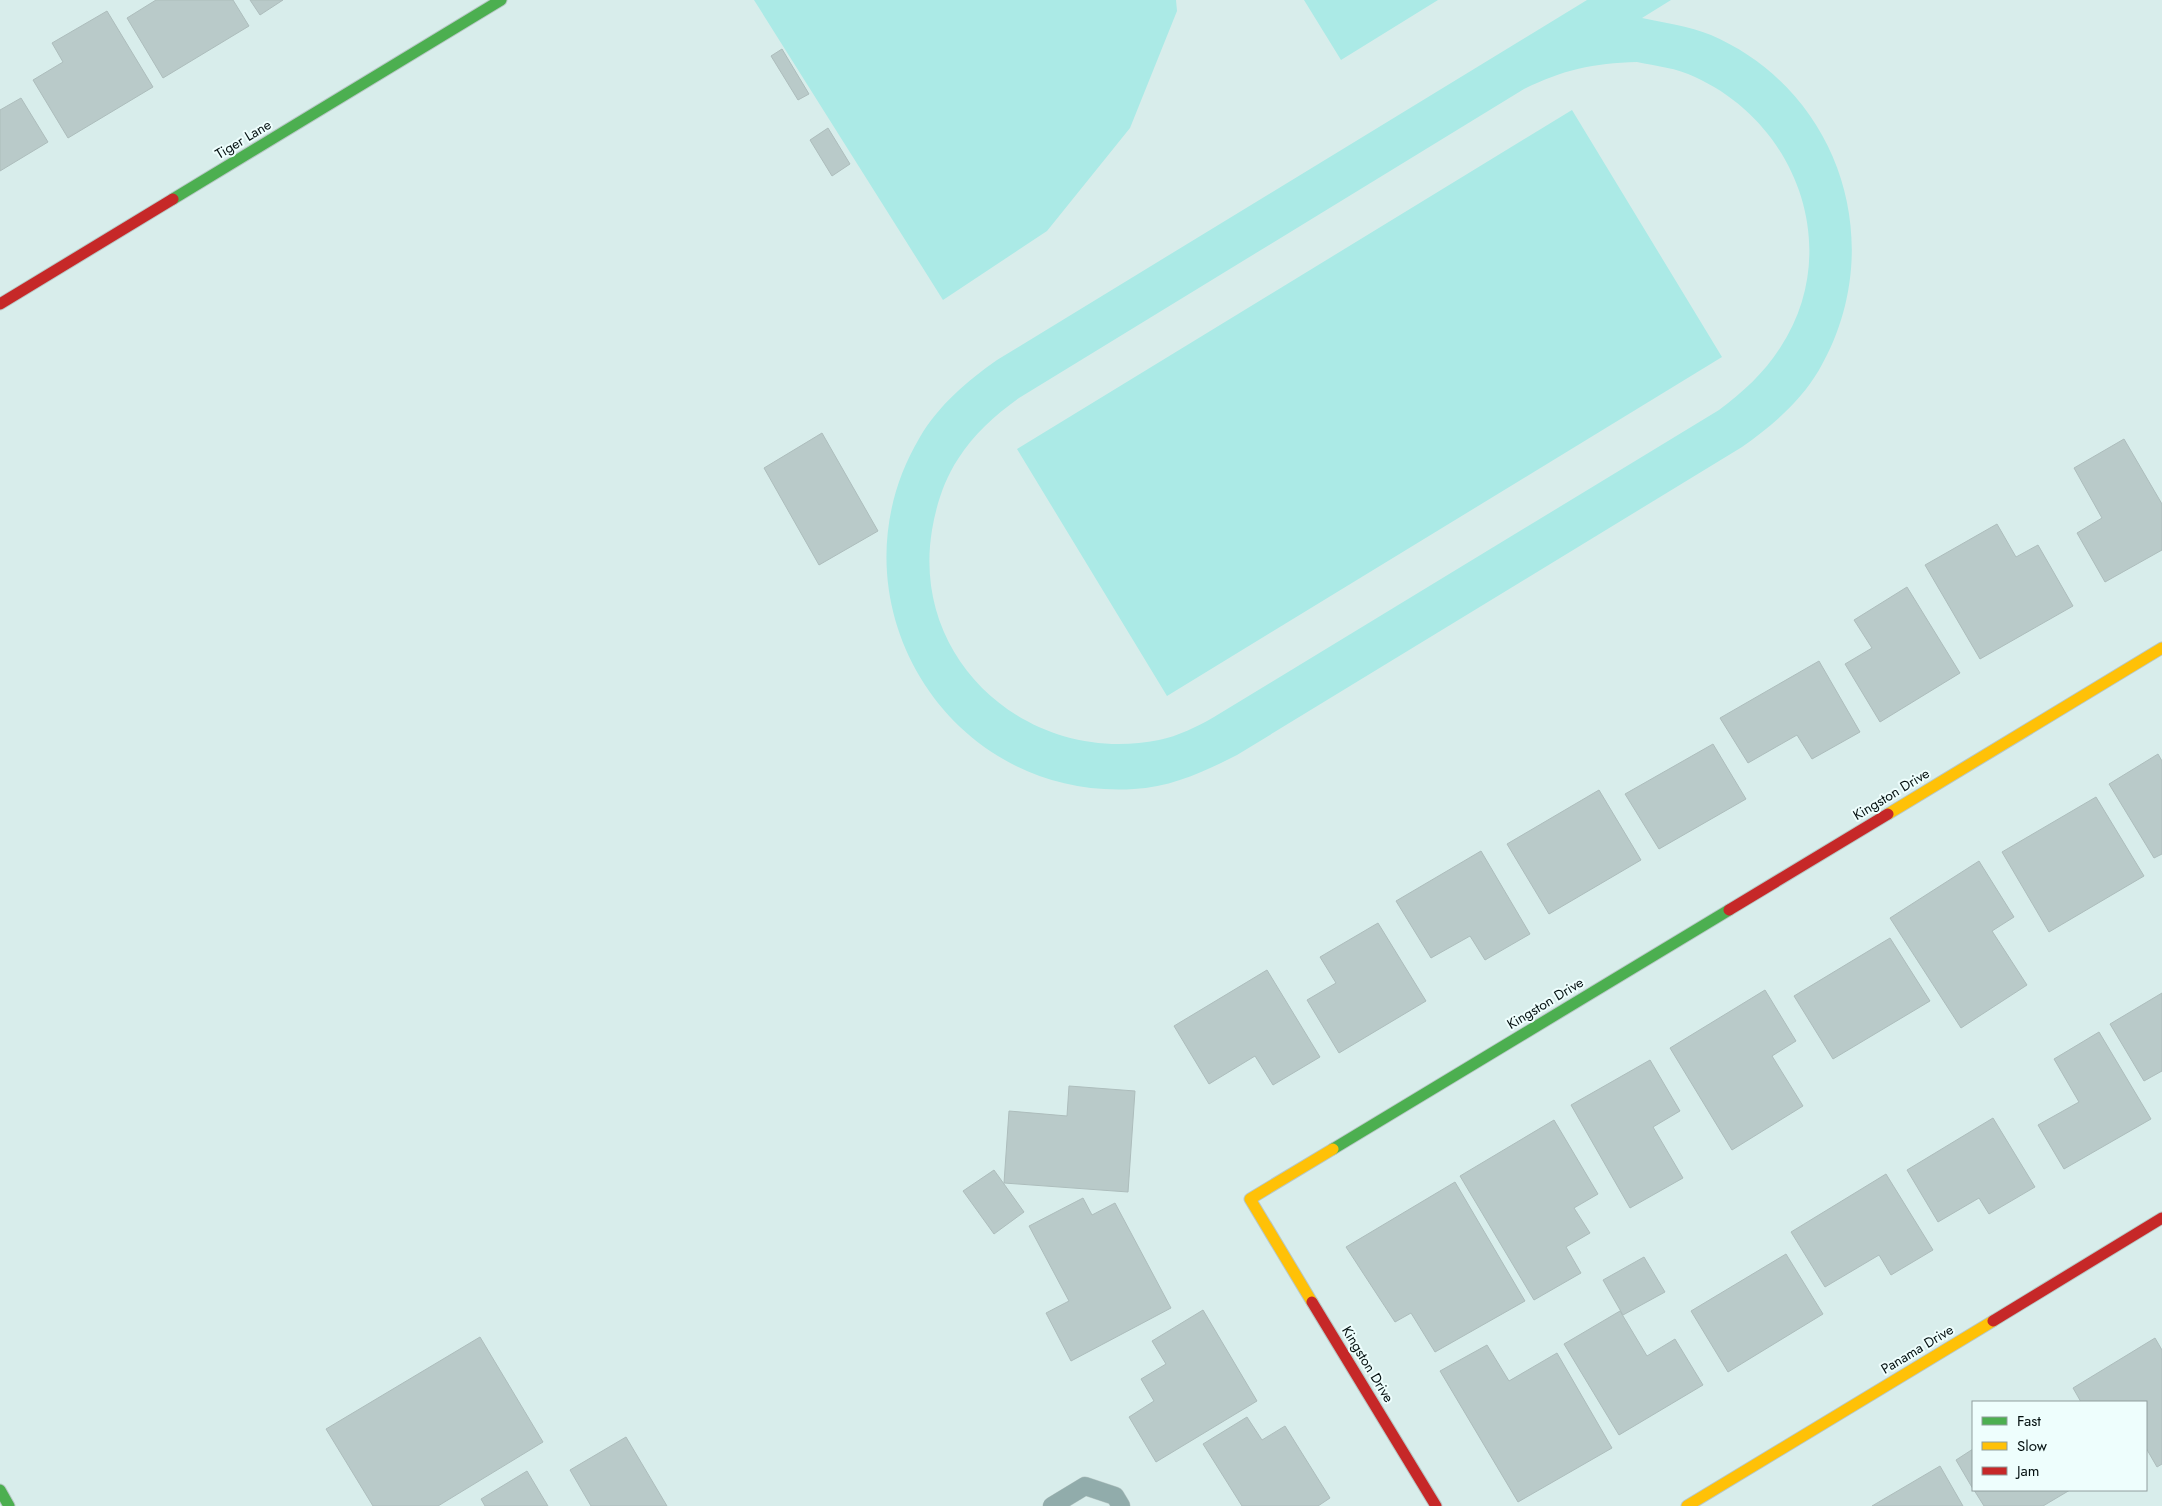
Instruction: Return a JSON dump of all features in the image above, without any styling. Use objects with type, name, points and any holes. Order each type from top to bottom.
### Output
[{"type":"street","name":"Tiger Lane","points":[[0,304],[501,0]]},
{"type":"street","name":"Kingston Drive","points":[[1436,1506],[1250,1199],[2162,648]]},
{"type":"street","name":"Panama Drive","points":[[1687,1506],[2162,1218]]},
{"type":"street","points":[[0,1490],[9,1506]]},
{"type":"lane","points":[[1052,1506],[1085,1486],[1115,1496],[1121,1506]]},
{"type":"shaded area","points":[[754,0],[1176,0],[1177,11],[1130,128],[1047,231],[943,300]]},
{"type":"shaded area","points":[[1304,0],[1438,0],[1341,60]]},
{"type":"shaded area","points":[[1587,0],[1671,0],[1642,18],[1686,27],[1711,35],[1756,61],[1793,94],[1821,134],[1841,178],[1851,225],[1850,274],[1840,323],[1819,370],[1811,382],[1785,413],[1764,431],[1742,447],[1237,755],[1187,778],[1148,788],[1134,789],[1067,784],[1008,762],[958,725],[920,678],[896,622],[886,562],[894,499],[920,437],[936,414],[954,394],[997,360]],"holes":[[[1637,62],[1674,69],[1688,74],[1731,98],[1761,126],[1784,158],[1800,194],[1808,232],[1808,271],[1799,310],[1780,348],[1753,382],[1719,410],[1214,717],[1187,731],[1159,740],[1112,744],[1066,737],[1025,720],[989,695],[960,662],[940,623],[930,578],[932,530],[941,493],[958,459],[971,441],[986,426],[1019,398],[1524,89],[1565,72],[1606,64]]]},
{"type":"shaded area","points":[[1572,110],[1722,357],[1167,696],[1017,449]]},
{"type":"building","points":[[156,0],[233,0],[249,26],[163,78],[127,18]]},
{"type":"building","points":[[250,0],[283,0],[260,15]]},
{"type":"building","points":[[107,11],[153,87],[68,138],[33,80],[63,62],[52,43]]},
{"type":"building","points":[[782,49],[809,94],[798,100],[771,56]]},
{"type":"building","points":[[21,98],[48,142],[0,171],[0,110]]},
{"type":"building","points":[[828,128],[850,164],[832,176],[810,140]]},
{"type":"building","points":[[822,433],[878,531],[819,565],[764,468]]},
{"type":"building","points":[[2124,439],[2162,504],[2162,550],[2105,582],[2077,533],[2102,518],[2074,468]]},
{"type":"building","points":[[1997,524],[2016,557],[2038,545],[2073,606],[1980,659],[1925,565]]},
{"type":"building","points":[[1907,587],[1960,673],[1880,722],[1845,664],[1872,648],[1854,620]]},
{"type":"building","points":[[1819,661],[1860,732],[1812,759],[1797,735],[1748,763],[1720,718]]},
{"type":"building","points":[[1713,744],[1746,799],[1659,849],[1625,794]]},
{"type":"building","points":[[2158,754],[2162,761],[2162,854],[2154,858],[2109,784]]},
{"type":"building","points":[[1599,790],[1641,860],[1549,914],[1507,844]]},
{"type":"building","points":[[2096,797],[2144,876],[2049,932],[2002,852]]},
{"type":"building","points":[[1481,851],[1530,934],[1485,960],[1470,936],[1431,958],[1396,901]]},
{"type":"building","points":[[1979,861],[2014,917],[1992,931],[2027,985],[1961,1028],[1890,918]]},
{"type":"building","points":[[1378,923],[1426,1001],[1339,1053],[1307,1000],[1336,983],[1320,957]]},
{"type":"building","points":[[1890,938],[1930,1001],[1833,1059],[1794,996]]},
{"type":"building","points":[[1267,970],[1320,1057],[1273,1085],[1255,1056],[1209,1084],[1174,1026]]},
{"type":"building","points":[[1765,990],[1796,1041],[1772,1056],[1803,1106],[1732,1150],[1670,1048]]},
{"type":"building","points":[[2162,993],[2162,1071],[2144,1081],[2110,1024]]},
{"type":"building","points":[[2099,1032],[2151,1119],[2064,1169],[2038,1125],[2079,1102],[2054,1059]]},
{"type":"building","points":[[1650,1060],[1680,1111],[1653,1127],[1683,1178],[1630,1208],[1571,1105]]},
{"type":"building","points":[[1069,1086],[1135,1091],[1128,1192],[1004,1183],[1009,1111],[1067,1116]]},
{"type":"building","points":[[1993,1118],[2035,1187],[1989,1214],[1979,1198],[1938,1222],[1907,1170]]},
{"type":"building","points":[[1554,1120],[1598,1194],[1574,1208],[1590,1233],[1566,1247],[1581,1273],[1534,1300],[1460,1176]]},
{"type":"building","points":[[994,1170],[1024,1212],[994,1234],[963,1191]]},
{"type":"building","points":[[1886,1174],[1933,1250],[1891,1275],[1879,1255],[1825,1287],[1791,1232]]},
{"type":"building","points":[[1455,1182],[1525,1301],[1435,1352],[1411,1313],[1395,1322],[1346,1247]]},
{"type":"building","points":[[1083,1198],[1092,1215],[1115,1203],[1171,1308],[1071,1361],[1046,1313],[1069,1301],[1029,1226]]},
{"type":"building","points":[[1786,1254],[1823,1314],[1728,1372],[1691,1311]]},
{"type":"building","points":[[1644,1257],[1665,1292],[1623,1315],[1603,1280]]},
{"type":"building","points":[[1203,1310],[1257,1401],[1156,1462],[1129,1417],[1154,1401],[1141,1379],[1166,1364],[1152,1341]]},
{"type":"building","points":[[1620,1311],[1647,1356],[1675,1339],[1703,1385],[1619,1435],[1564,1344]]},
{"type":"building","points":[[480,1337],[543,1442],[438,1506],[373,1506],[326,1429]]},
{"type":"building","points":[[2155,1338],[2162,1350],[2162,1464],[2157,1467],[2147,1450],[2147,1401],[2080,1401],[2073,1388]]},
{"type":"building","points":[[1487,1345],[1509,1381],[1557,1353],[1612,1448],[1518,1502],[1440,1371]]},
{"type":"building","points":[[1247,1417],[1262,1440],[1285,1426],[1330,1498],[1318,1506],[1242,1506],[1203,1444]]},
{"type":"building","points":[[626,1437],[667,1506],[591,1506],[570,1470]]},
{"type":"building","points":[[1972,1450],[1972,1487],[1956,1460]]},
{"type":"building","points":[[1940,1466],[1963,1506],[1872,1506]]},
{"type":"building","points":[[527,1471],[548,1506],[485,1506],[481,1499]]},
{"type":"building","points":[[1975,1491],[2068,1491],[2043,1506],[1984,1506]]},
{"type":"traffic: fast","points":[[173,199],[501,0]]},
{"type":"traffic: fast","points":[[1333,1149],[1729,910]]},
{"type":"traffic: fast","points":[[0,1490],[9,1506]]},
{"type":"traffic: slow","points":[[1888,814],[2162,648]]},
{"type":"traffic: slow","points":[[1312,1302],[1250,1199],[1333,1149]]},
{"type":"traffic: slow","points":[[1687,1506],[1993,1321]]},
{"type":"traffic: jam","points":[[0,304],[173,199]]},
{"type":"traffic: jam","points":[[1729,910],[1888,814]]},
{"type":"traffic: jam","points":[[1993,1321],[2162,1218]]},
{"type":"traffic: jam","points":[[1312,1302],[1436,1506]]}]
